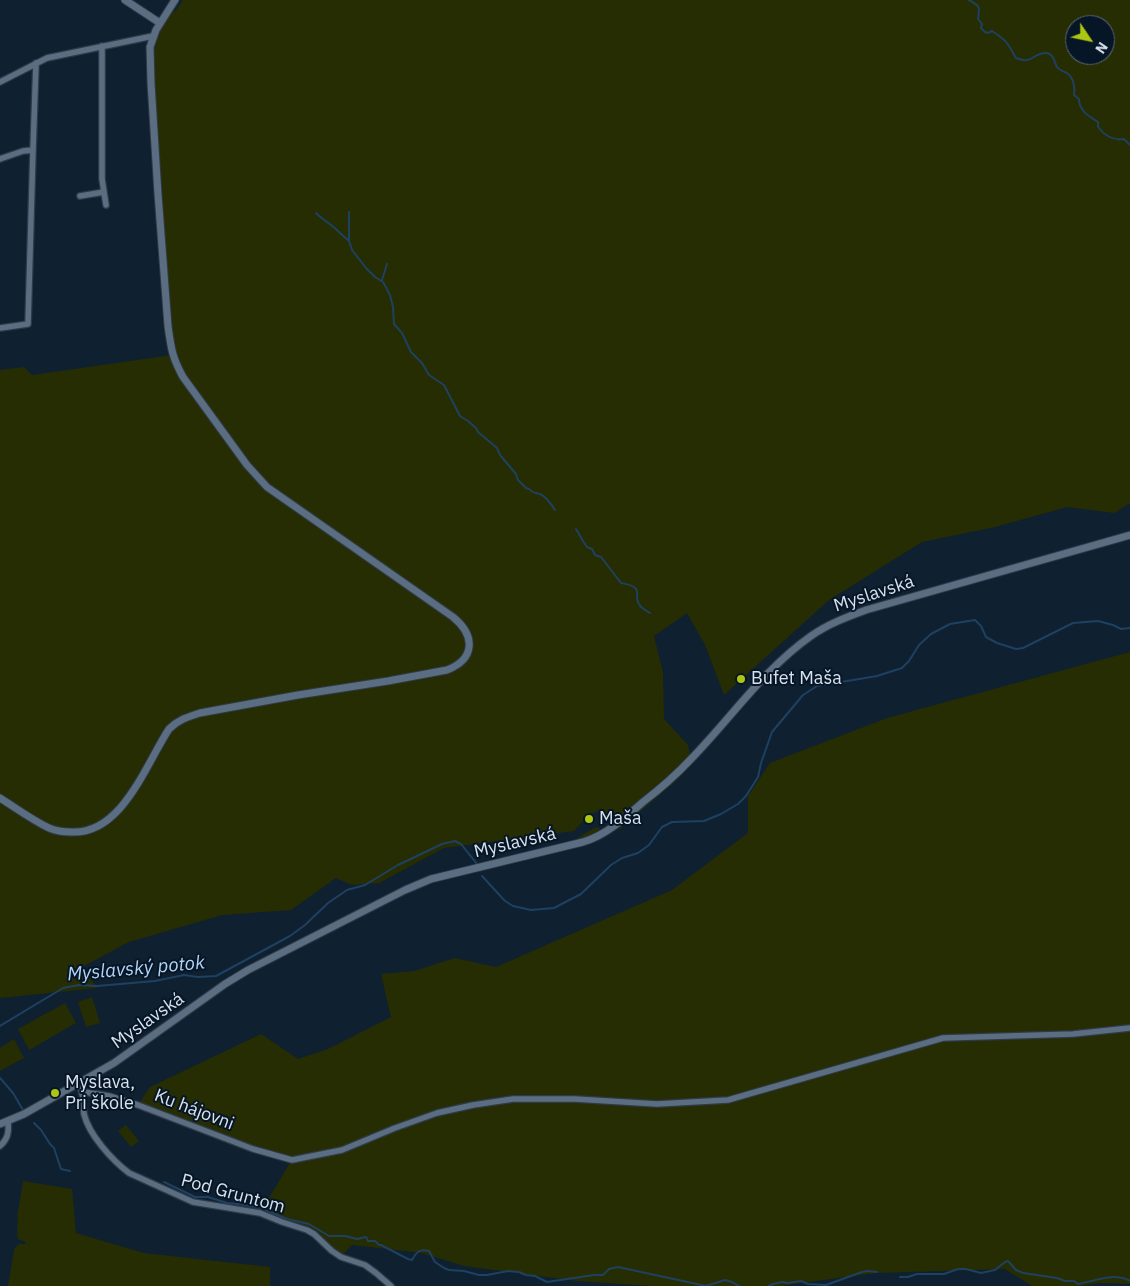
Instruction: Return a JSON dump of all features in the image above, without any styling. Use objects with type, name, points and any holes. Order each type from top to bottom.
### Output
[{"type":"street","points":[[125,0],[160,23]]},
{"type":"street","points":[[0,798],[50,828],[63,832],[78,832],[94,828],[118,811],[130,797],[169,729],[186,717],[288,697],[447,670],[463,661],[469,650],[466,630],[453,618],[267,487],[247,465],[183,377],[175,363],[170,347],[168,326],[157,185],[150,47],[153,36],[175,0]]},
{"type":"street","points":[[0,82],[47,58],[153,36]]},
{"type":"street","points":[[102,46],[102,179],[106,205]]},
{"type":"street","points":[[0,328],[28,324],[36,63]]},
{"type":"street","points":[[0,159],[33,150]]},
{"type":"street","points":[[80,196],[104,192]]},
{"type":"street","name":"Myslavská","points":[[4,1123],[79,1084],[131,1052],[225,984],[248,970],[405,890],[431,879],[583,842],[600,835],[639,806],[687,763],[786,656],[813,635],[830,625],[866,610],[1130,534]]},
{"type":"street","name":"Ku hájovni","points":[[84,1092],[109,1096],[138,1105],[258,1151],[292,1160],[342,1150],[437,1113],[473,1105],[513,1099],[575,1099],[657,1104],[728,1100],[943,1038],[1073,1034],[1130,1028]]},
{"type":"street","name":"Pod Gruntom","points":[[79,1084],[84,1092],[84,1111],[89,1129],[106,1150],[129,1173],[193,1202],[260,1213],[307,1230],[314,1234],[332,1252],[365,1265],[391,1286]]},
{"type":"street","points":[[0,1146],[8,1135],[4,1123]]},
{"type":"green space","points":[[183,0],[1130,0],[1130,503],[1114,513],[1067,507],[995,527],[922,542],[829,600],[724,695],[705,645],[687,613],[654,636],[663,673],[664,719],[688,745],[692,764],[679,778],[620,829],[605,812],[598,811],[590,814],[574,831],[444,848],[379,883],[352,885],[336,878],[291,910],[222,915],[129,942],[82,967],[97,988],[0,998],[0,370],[24,367],[32,375],[172,355],[150,47],[160,23],[176,10]]},
{"type":"green space","points":[[1130,652],[1130,1284],[1100,1283],[1080,1286],[1032,1286],[1005,1269],[876,1273],[779,1286],[651,1286],[577,1281],[464,1266],[422,1253],[352,1245],[341,1257],[311,1231],[260,1213],[291,1161],[138,1105],[150,1087],[261,1034],[298,1059],[328,1049],[391,1017],[381,974],[414,971],[455,958],[496,967],[672,890],[748,833],[748,796],[770,763],[887,718]]},
{"type":"green space","points":[[596,827],[601,831],[590,837],[577,840],[582,835]]},
{"type":"green space","points":[[92,997],[100,1023],[86,1027],[78,1002]]},
{"type":"green space","points":[[65,1003],[76,1023],[29,1050],[18,1029]]},
{"type":"green space","points":[[14,1039],[24,1058],[0,1071],[0,1048]]},
{"type":"green space","points":[[126,1125],[139,1141],[131,1147],[118,1131]]},
{"type":"green space","points":[[23,1181],[72,1189],[76,1233],[144,1253],[270,1267],[270,1286],[8,1286],[14,1249],[19,1244],[25,1244],[26,1242],[18,1239],[17,1234],[17,1217]]},
{"type":"waterway","points":[[969,0],[978,7],[978,19],[982,24],[981,28],[988,33],[992,31],[1004,40],[1016,58],[1026,60],[1041,54],[1050,54],[1057,67],[1067,73],[1073,80],[1074,95],[1079,99],[1083,110],[1098,122],[1098,127],[1103,133],[1116,139],[1124,139],[1130,145]]},
{"type":"waterway","points":[[349,212],[349,241],[352,250],[366,268],[383,282],[390,295],[394,324],[402,333],[411,352],[422,363],[429,375],[444,385],[460,416],[497,448],[500,455],[516,474],[518,480],[526,488],[545,497],[555,510]]},
{"type":"waterway","points":[[316,213],[348,240]]},
{"type":"waterway","points":[[382,280],[387,264]]},
{"type":"waterway","points":[[576,529],[587,547],[592,549],[595,555],[601,557],[621,583],[635,588],[638,603],[650,613]]},
{"type":"waterway","name":"Myslavský potok","points":[[482,876],[505,901],[513,906],[531,910],[554,908],[581,894],[611,865],[622,858],[638,853],[649,845],[662,827],[672,822],[704,821],[738,804],[746,796],[758,777],[772,732],[803,695],[817,686],[877,676],[902,668],[919,645],[931,634],[950,624],[975,620],[981,626],[986,637],[1016,649],[1023,648],[1073,623],[1098,621],[1121,629],[1130,628]]},
{"type":"waterway","name":"Myslavský potok","points":[[0,1026],[63,988],[79,985],[97,986],[155,981],[184,975],[198,977],[216,976],[290,936],[305,925],[328,903],[347,890],[365,885],[398,865],[442,844],[455,841],[461,844],[477,864]]},
{"type":"waterway","points":[[0,1078],[13,1093],[23,1110]]},
{"type":"waterway","points":[[34,1123],[54,1148],[61,1169],[70,1171]]},
{"type":"waterway","points":[[164,1182],[195,1197],[208,1197],[227,1203],[261,1208],[287,1219],[309,1224],[329,1236],[345,1236],[357,1239],[366,1237],[368,1241],[375,1241],[379,1245],[408,1259],[412,1260],[416,1253],[426,1250],[429,1251],[435,1262],[449,1270],[479,1275],[508,1271],[519,1272],[535,1276],[547,1282],[603,1275],[609,1269],[618,1267],[706,1286],[725,1280],[739,1286]]},
{"type":"waterway","points":[[900,1277],[917,1274],[944,1274],[958,1269],[981,1273],[995,1270],[1008,1261],[1016,1270],[1023,1273],[1074,1281],[1078,1284],[1111,1277],[1124,1278],[1130,1281]]},
{"type":"waterway","points":[[769,1286],[782,1282],[801,1281],[808,1284],[826,1285],[862,1272],[877,1272]]},
{"type":"place","name":"Bufet Maša","points":[[741,679]]},
{"type":"place","name":"Maša","points":[[589,819]]},
{"type":"place","name":"Myslava, Pri škole","points":[[55,1093]]}]
